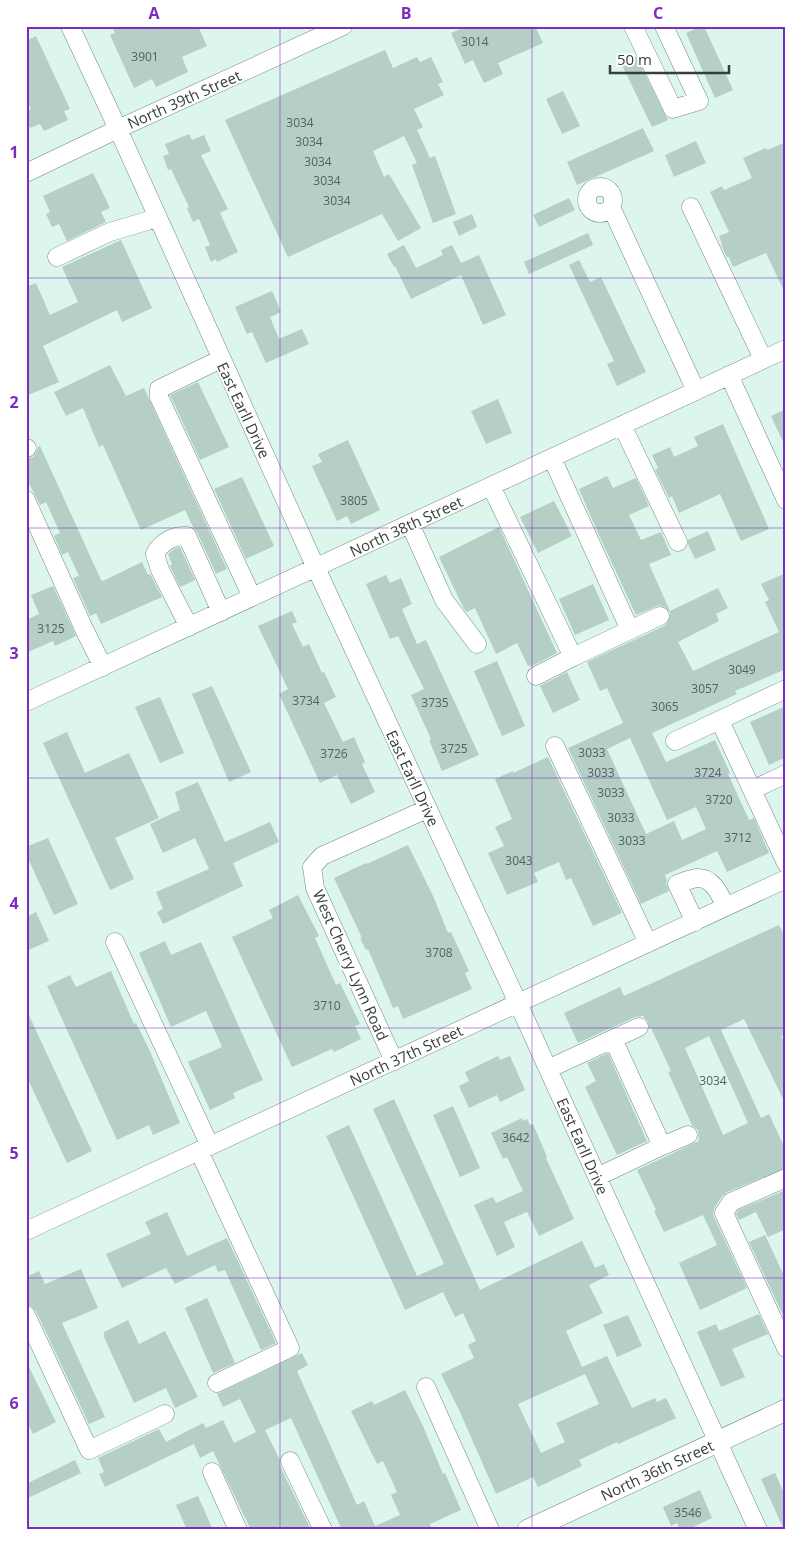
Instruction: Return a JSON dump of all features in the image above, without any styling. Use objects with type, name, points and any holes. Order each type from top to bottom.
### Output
[{"type":"main road","name":"North 36th Street","points":[[536,1528],[786,1410]]},
{"type":"street","name":"East Earll Drive","points":[[70,26],[220,359],[518,1003],[758,1530]]},
{"type":"street","name":"North 39th Street","points":[[26,173],[343,26]]},
{"type":"street","points":[[633,26],[673,109],[699,101],[664,26]]},
{"type":"street","points":[[611,207],[696,391]]},
{"type":"street","points":[[691,207],[764,359]]},
{"type":"street","points":[[57,257],[110,232],[157,218]]},
{"type":"street","name":"North 38th Street","points":[[26,702],[786,349]]},
{"type":"street","points":[[220,359],[159,389],[159,397],[252,597]]},
{"type":"street","points":[[729,375],[786,500]]},
{"type":"street","points":[[622,425],[678,542]]},
{"type":"street","points":[[552,458],[630,630]]},
{"type":"street","points":[[491,486],[573,657]]},
{"type":"street","points":[[26,500],[103,667]]},
{"type":"street","points":[[410,524],[444,600],[477,644]]},
{"type":"street","points":[[189,626],[160,570],[154,554],[160,545],[179,536],[187,536],[220,612]]},
{"type":"street","points":[[536,676],[660,616]]},
{"type":"street","points":[[675,741],[786,689]]},
{"type":"street","points":[[720,720],[786,863]]},
{"type":"street","points":[[555,746],[648,943]]},
{"type":"street","points":[[752,790],[786,774]]},
{"type":"street","name":"West Cherry Lynn Road","points":[[394,1061],[315,888],[312,867],[322,856],[428,808]]},
{"type":"street","points":[[694,922],[677,884],[697,878],[707,880],[718,890],[726,907]]},
{"type":"street","name":"North 37th Street","points":[[26,1231],[786,879]]},
{"type":"street","points":[[115,942],[290,1348],[216,1383]]},
{"type":"street","points":[[548,1069],[639,1027]]},
{"type":"street","points":[[613,1039],[662,1146]]},
{"type":"street","points":[[597,1177],[688,1135]]},
{"type":"street","points":[[786,1178],[731,1202],[724,1213],[786,1348]]},
{"type":"street","points":[[26,1315],[89,1450],[165,1414]]},
{"type":"street","points":[[426,1387],[490,1530]]},
{"type":"street","points":[[290,1460],[323,1530]]},
{"type":"street","points":[[212,1472],[238,1530]]},
{"type":"building","points":[[112,26],[198,26],[207,46],[182,57],[188,72],[156,87],[152,79],[134,88],[110,35],[115,33]]},
{"type":"building","points":[[467,26],[535,26],[543,43],[498,63],[503,74],[484,83],[473,60],[465,64],[451,33]]},
{"type":"building","points":[[704,26],[733,90],[715,98],[686,33]]},
{"type":"building","points":[[36,36],[70,109],[64,111],[68,120],[44,131],[40,124],[30,128],[26,121],[26,112],[31,109],[26,100],[26,41]]},
{"type":"building","points":[[385,50],[393,68],[417,57],[420,62],[431,57],[443,82],[438,84],[444,95],[414,109],[423,127],[417,130],[430,158],[435,156],[456,214],[433,223],[412,165],[417,163],[404,136],[373,151],[384,177],[389,174],[421,228],[398,241],[382,214],[288,257],[225,120]]},
{"type":"building","points":[[636,56],[668,120],[652,127],[621,63]]},
{"type":"building","points":[[563,91],[580,126],[562,134],[546,99]]},
{"type":"building","points":[[643,128],[654,151],[577,185],[567,162]]},
{"type":"building","points":[[189,134],[192,140],[204,135],[211,151],[201,155],[228,209],[220,213],[238,252],[217,262],[216,259],[211,262],[205,247],[210,245],[199,219],[193,222],[187,208],[189,207],[171,169],[168,170],[163,156],[169,154],[165,144]]},
{"type":"building","points":[[696,141],[706,163],[674,177],[665,155]]},
{"type":"building","points":[[786,142],[786,295],[766,253],[733,267],[721,245],[719,236],[729,232],[710,192],[722,186],[724,190],[752,178],[743,158]]},
{"type":"building","points":[[93,173],[110,208],[101,212],[106,222],[67,241],[59,224],[52,227],[46,214],[50,212],[43,196]]},
{"type":"building","points":[[569,198],[575,210],[539,227],[533,215]]},
{"type":"building","points":[[472,214],[477,227],[459,236],[453,222]]},
{"type":"building","points":[[588,233],[593,245],[529,274],[524,262]]},
{"type":"building","points":[[121,240],[152,308],[122,322],[117,310],[43,346],[59,382],[26,396],[26,287],[36,283],[50,315],[78,302],[62,267]]},
{"type":"building","points":[[404,245],[416,268],[443,255],[441,250],[452,245],[461,263],[479,255],[506,315],[483,325],[461,275],[411,299],[387,254]]},
{"type":"building","points":[[579,260],[590,282],[601,277],[646,372],[617,386],[607,364],[614,361],[569,265]]},
{"type":"building","points":[[272,291],[281,312],[270,317],[279,339],[302,329],[309,344],[266,363],[252,332],[247,334],[235,307]]},
{"type":"building","points":[[110,365],[126,396],[144,388],[227,569],[216,574],[185,510],[141,530],[103,445],[99,447],[83,408],[66,416],[54,392]]},
{"type":"building","points":[[198,382],[229,447],[200,460],[170,395]]},
{"type":"building","points":[[498,399],[512,433],[486,444],[471,411]]},
{"type":"building","points":[[786,409],[786,448],[771,416]]},
{"type":"building","points":[[723,424],[769,529],[741,541],[720,494],[679,513],[672,496],[669,498],[655,470],[658,468],[652,455],[670,447],[674,457],[698,446],[694,437]]},
{"type":"building","points":[[348,440],[380,510],[351,524],[347,516],[337,521],[312,466],[322,462],[318,454]]},
{"type":"building","points":[[40,446],[101,580],[103,581],[142,562],[162,597],[101,624],[96,613],[90,616],[73,578],[79,576],[68,552],[62,555],[54,536],[60,533],[46,502],[40,505],[26,477],[26,459],[33,457]]},
{"type":"building","points":[[607,476],[613,488],[636,478],[649,506],[629,515],[641,540],[661,532],[671,555],[649,564],[670,611],[718,588],[728,608],[716,614],[719,621],[678,642],[693,671],[779,632],[765,602],[769,600],[761,584],[786,573],[786,669],[735,691],[737,694],[652,733],[666,762],[715,740],[749,820],[754,818],[769,853],[727,872],[717,851],[665,875],[669,891],[641,904],[568,748],[623,723],[607,688],[600,691],[587,662],[664,626],[668,622],[670,612],[660,605],[636,615],[579,489]],"holes":[[[630,738],[667,820],[696,807],[706,829],[682,840],[674,821],[646,834],[607,749]]]},
{"type":"building","points":[[242,477],[274,546],[246,559],[214,489]]},
{"type":"building","points":[[554,501],[572,536],[538,553],[520,517]]},
{"type":"building","points":[[499,527],[557,653],[530,667],[517,643],[496,654],[475,608],[467,612],[464,609],[439,557]]},
{"type":"building","points":[[708,531],[716,550],[695,559],[688,540]]},
{"type":"building","points":[[180,547],[195,580],[180,587],[170,566],[172,564],[168,554]]},
{"type":"building","points":[[386,575],[390,583],[401,578],[412,604],[402,609],[417,644],[426,640],[479,755],[442,771],[429,740],[431,739],[411,695],[424,689],[398,636],[390,639],[366,584]]},
{"type":"building","points":[[593,584],[609,620],[575,635],[559,599]]},
{"type":"building","points":[[53,586],[76,636],[55,646],[53,641],[26,653],[26,620],[39,614],[31,595]]},
{"type":"building","points":[[292,611],[297,622],[292,624],[303,647],[309,644],[322,673],[324,672],[336,697],[324,703],[343,742],[354,737],[365,762],[362,764],[375,792],[351,804],[337,775],[320,783],[279,694],[288,689],[258,626]]},
{"type":"building","points":[[497,661],[525,726],[502,736],[474,671]]},
{"type":"building","points":[[567,672],[580,700],[553,713],[540,686]]},
{"type":"building","points":[[212,686],[251,772],[229,782],[192,694]]},
{"type":"building","points":[[160,697],[184,753],[160,763],[135,707]]},
{"type":"building","points":[[786,706],[786,757],[769,765],[750,722]]},
{"type":"building","points":[[67,732],[85,773],[129,753],[159,818],[115,838],[134,879],[110,890],[43,743]]},
{"type":"building","points":[[548,757],[622,913],[593,926],[571,878],[566,880],[559,862],[534,873],[538,882],[507,895],[488,853],[504,846],[495,827],[512,819],[495,779]]},
{"type":"building","points":[[198,782],[225,842],[270,822],[279,842],[233,863],[243,886],[163,924],[157,912],[163,909],[156,892],[209,869],[195,838],[163,853],[150,824],[180,810],[175,792]]},
{"type":"building","points":[[48,838],[78,904],[54,915],[26,854],[26,847]]},
{"type":"building","points":[[408,845],[434,898],[448,933],[451,932],[469,971],[465,973],[472,989],[403,1019],[398,1006],[393,1008],[368,949],[366,950],[360,938],[362,938],[334,878]]},
{"type":"building","points":[[298,895],[319,936],[315,938],[336,985],[340,983],[360,1024],[355,1026],[361,1039],[334,1052],[332,1049],[292,1067],[232,937],[273,918],[269,910]]},
{"type":"building","points":[[36,912],[49,941],[26,951],[26,917]]},
{"type":"building","points":[[779,925],[786,939],[786,1034],[781,1036],[786,1045],[786,1105],[744,1019],[721,1030],[761,1118],[769,1114],[786,1151],[786,1168],[727,1192],[715,1207],[714,1217],[747,1288],[700,1310],[679,1263],[717,1245],[703,1215],[664,1232],[637,1170],[699,1141],[698,1130],[692,1125],[668,1072],[671,1071],[651,1028],[649,1028],[648,1022],[643,1016],[635,1017],[578,1043],[564,1013],[620,987],[624,996]],"holes":[[[709,1036],[748,1123],[723,1135],[685,1048]]]},
{"type":"building","points":[[165,941],[171,955],[201,942],[263,1080],[233,1093],[235,1098],[210,1110],[188,1062],[222,1047],[206,1011],[171,1027],[139,953]]},
{"type":"building","points":[[111,971],[134,1024],[136,1023],[149,1049],[180,1123],[153,1135],[149,1125],[117,1140],[47,986],[70,975],[76,987]]},
{"type":"building","points":[[26,1009],[92,1151],[67,1163],[26,1075]]},
{"type":"building","points":[[608,1053],[647,1141],[617,1155],[585,1087],[596,1081],[587,1063]]},
{"type":"building","points":[[498,1056],[500,1060],[510,1056],[525,1090],[500,1102],[497,1095],[469,1108],[459,1086],[469,1081],[465,1072]]},
{"type":"building","points":[[394,1099],[480,1290],[582,1241],[595,1268],[604,1264],[609,1275],[589,1285],[603,1313],[566,1331],[582,1367],[607,1356],[632,1408],[655,1398],[657,1402],[666,1398],[676,1418],[579,1460],[582,1466],[538,1487],[533,1477],[496,1494],[441,1374],[474,1358],[468,1345],[476,1341],[463,1313],[455,1317],[443,1292],[405,1310],[326,1136],[349,1125],[417,1276],[444,1264],[373,1109]],"holes":[[[585,1374],[599,1404],[556,1423],[565,1442],[541,1453],[518,1404]]]},
{"type":"building","points":[[453,1106],[480,1168],[460,1177],[433,1115]]},
{"type":"building","points":[[522,1118],[523,1121],[527,1119],[530,1125],[533,1124],[546,1158],[574,1219],[539,1236],[527,1212],[504,1222],[515,1247],[497,1256],[474,1205],[493,1197],[496,1203],[523,1191],[507,1157],[503,1159],[491,1133]]},
{"type":"building","points":[[786,1190],[786,1229],[768,1237],[756,1212],[739,1220],[736,1214],[738,1210]]},
{"type":"building","points":[[167,1212],[187,1256],[227,1238],[276,1343],[261,1350],[225,1270],[218,1272],[215,1265],[175,1284],[166,1268],[122,1288],[106,1254],[151,1234],[145,1222]]},
{"type":"building","points":[[765,1235],[786,1280],[786,1322],[749,1242]]},
{"type":"building","points":[[81,1269],[98,1308],[62,1323],[105,1417],[89,1424],[36,1311],[26,1301],[26,1277],[39,1271],[45,1284]]},
{"type":"building","points":[[207,1298],[235,1363],[213,1373],[185,1308]]},
{"type":"building","points":[[759,1314],[768,1334],[732,1349],[745,1377],[721,1387],[697,1332],[716,1324],[719,1331]]},
{"type":"building","points":[[628,1315],[642,1346],[617,1357],[603,1325]]},
{"type":"building","points":[[128,1320],[139,1344],[165,1331],[198,1397],[175,1408],[166,1388],[134,1403],[104,1337],[104,1332]]},
{"type":"building","points":[[302,1353],[308,1365],[297,1371],[357,1505],[364,1501],[375,1526],[400,1515],[391,1495],[397,1492],[383,1461],[377,1464],[351,1411],[372,1401],[374,1405],[405,1390],[461,1510],[430,1524],[432,1530],[342,1530],[291,1418],[265,1430],[311,1530],[251,1530],[213,1451],[200,1458],[194,1444],[105,1487],[99,1474],[104,1472],[98,1458],[159,1429],[166,1442],[203,1423],[206,1428],[223,1420],[234,1443],[256,1432],[240,1399],[223,1407],[217,1394]]},
{"type":"building","points":[[26,1361],[56,1422],[33,1434],[26,1420]]},
{"type":"building","points":[[75,1460],[81,1473],[26,1499],[26,1484]]},
{"type":"building","points":[[775,1473],[786,1498],[786,1530],[784,1530],[761,1479]]},
{"type":"building","points":[[700,1490],[712,1518],[687,1530],[680,1530],[677,1523],[671,1526],[663,1507]]},
{"type":"building","points":[[198,1496],[213,1530],[187,1530],[176,1505]]}]
